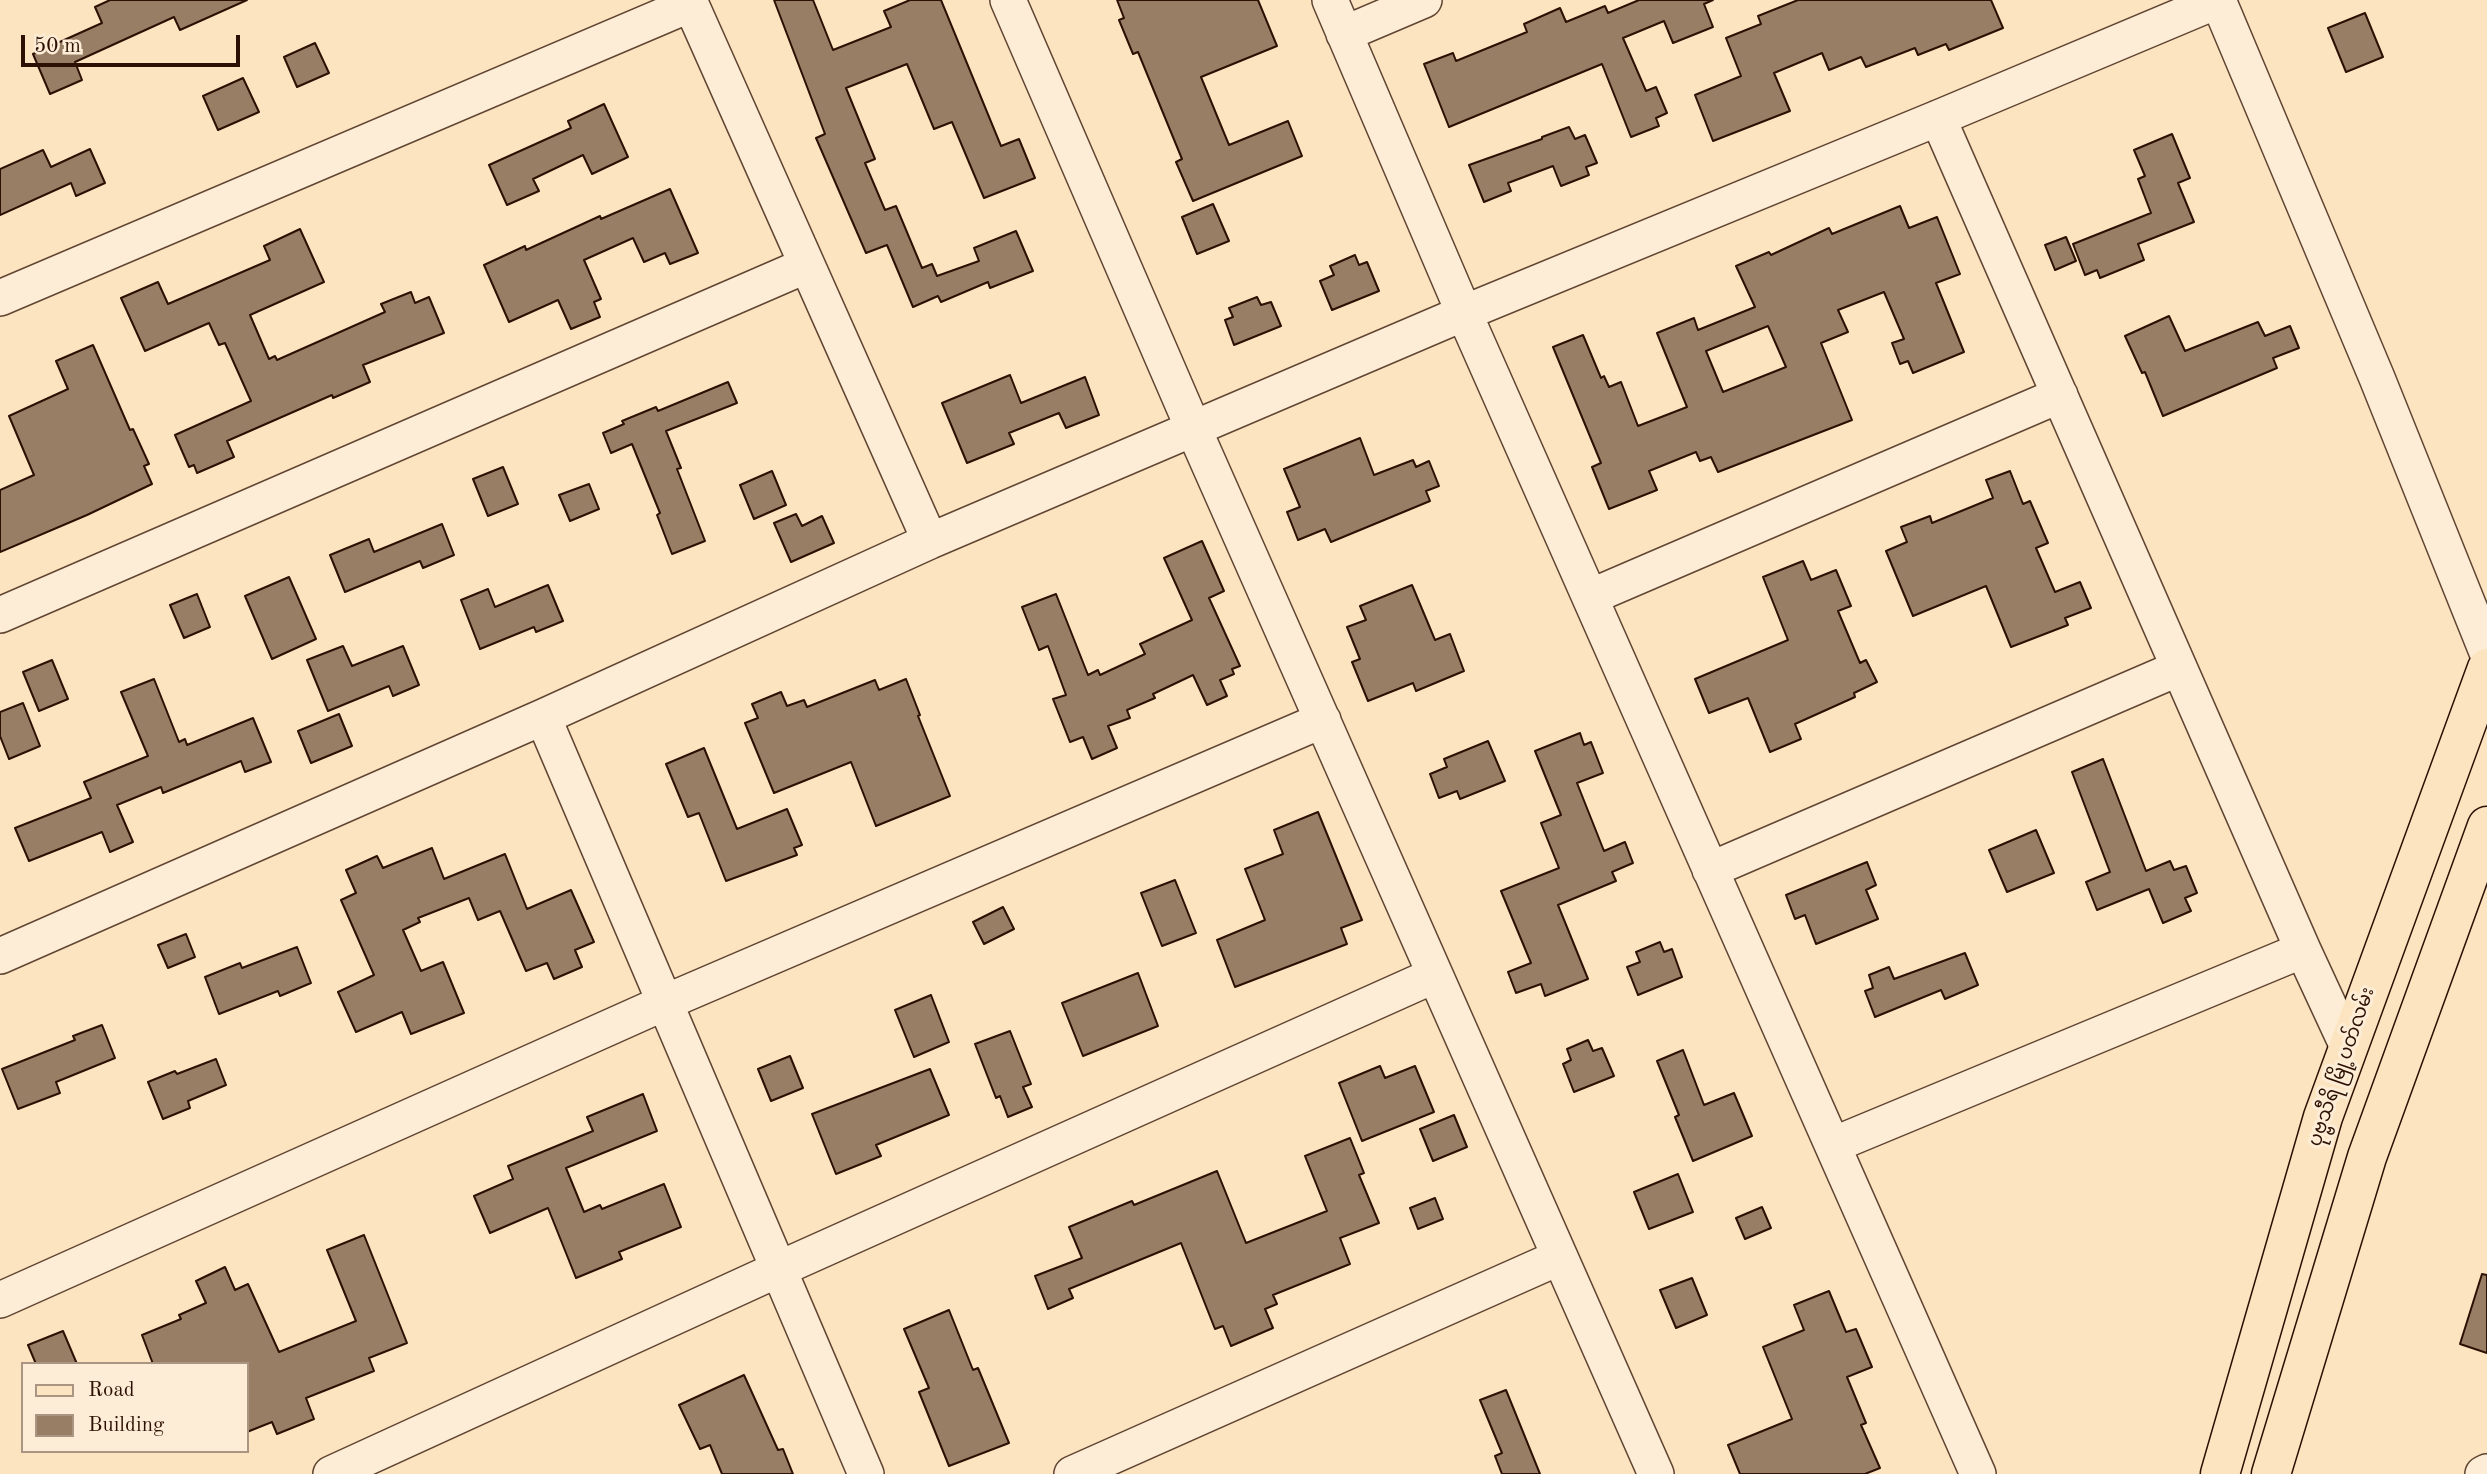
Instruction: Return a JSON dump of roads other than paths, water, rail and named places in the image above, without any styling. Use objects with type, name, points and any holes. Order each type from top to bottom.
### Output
[{"type":"main road","name":"ပုဗ္ဗသီရိ မြို့ပတ်လမ်း","points":[[2220,1474],[2323,1117],[2487,667]]},
{"type":"main road","points":[[2271,1474],[2376,1132],[2485,835]]},
{"type":"main road","points":[[2323,1117],[2376,1132]]},
{"type":"street","points":[[1008,0],[1194,430],[1656,1474]]},
{"type":"street","points":[[1330,0],[1464,313],[1978,1474]]},
{"type":"street","points":[[1344,34],[1424,0]]},
{"type":"street","points":[[0,957],[543,717],[930,541],[1464,313],[2219,0],[2377,378],[2487,652]]},
{"type":"street","points":[[0,298],[690,2],[930,541]]},
{"type":"street","points":[[1938,118],[2348,1047]]},
{"type":"street","points":[[0,615],[807,265]]},
{"type":"street","points":[[1590,597],[2060,395]]},
{"type":"street","points":[[1710,870],[2179,668]]},
{"type":"street","points":[[543,717],[866,1474]]},
{"type":"street","points":[[0,1300],[666,1002],[1323,720]]},
{"type":"street","points":[[1833,1145],[2303,950]]},
{"type":"street","points":[[331,1474],[779,1269],[1435,975]]},
{"type":"street","points":[[1072,1474],[1560,1257]]}]
